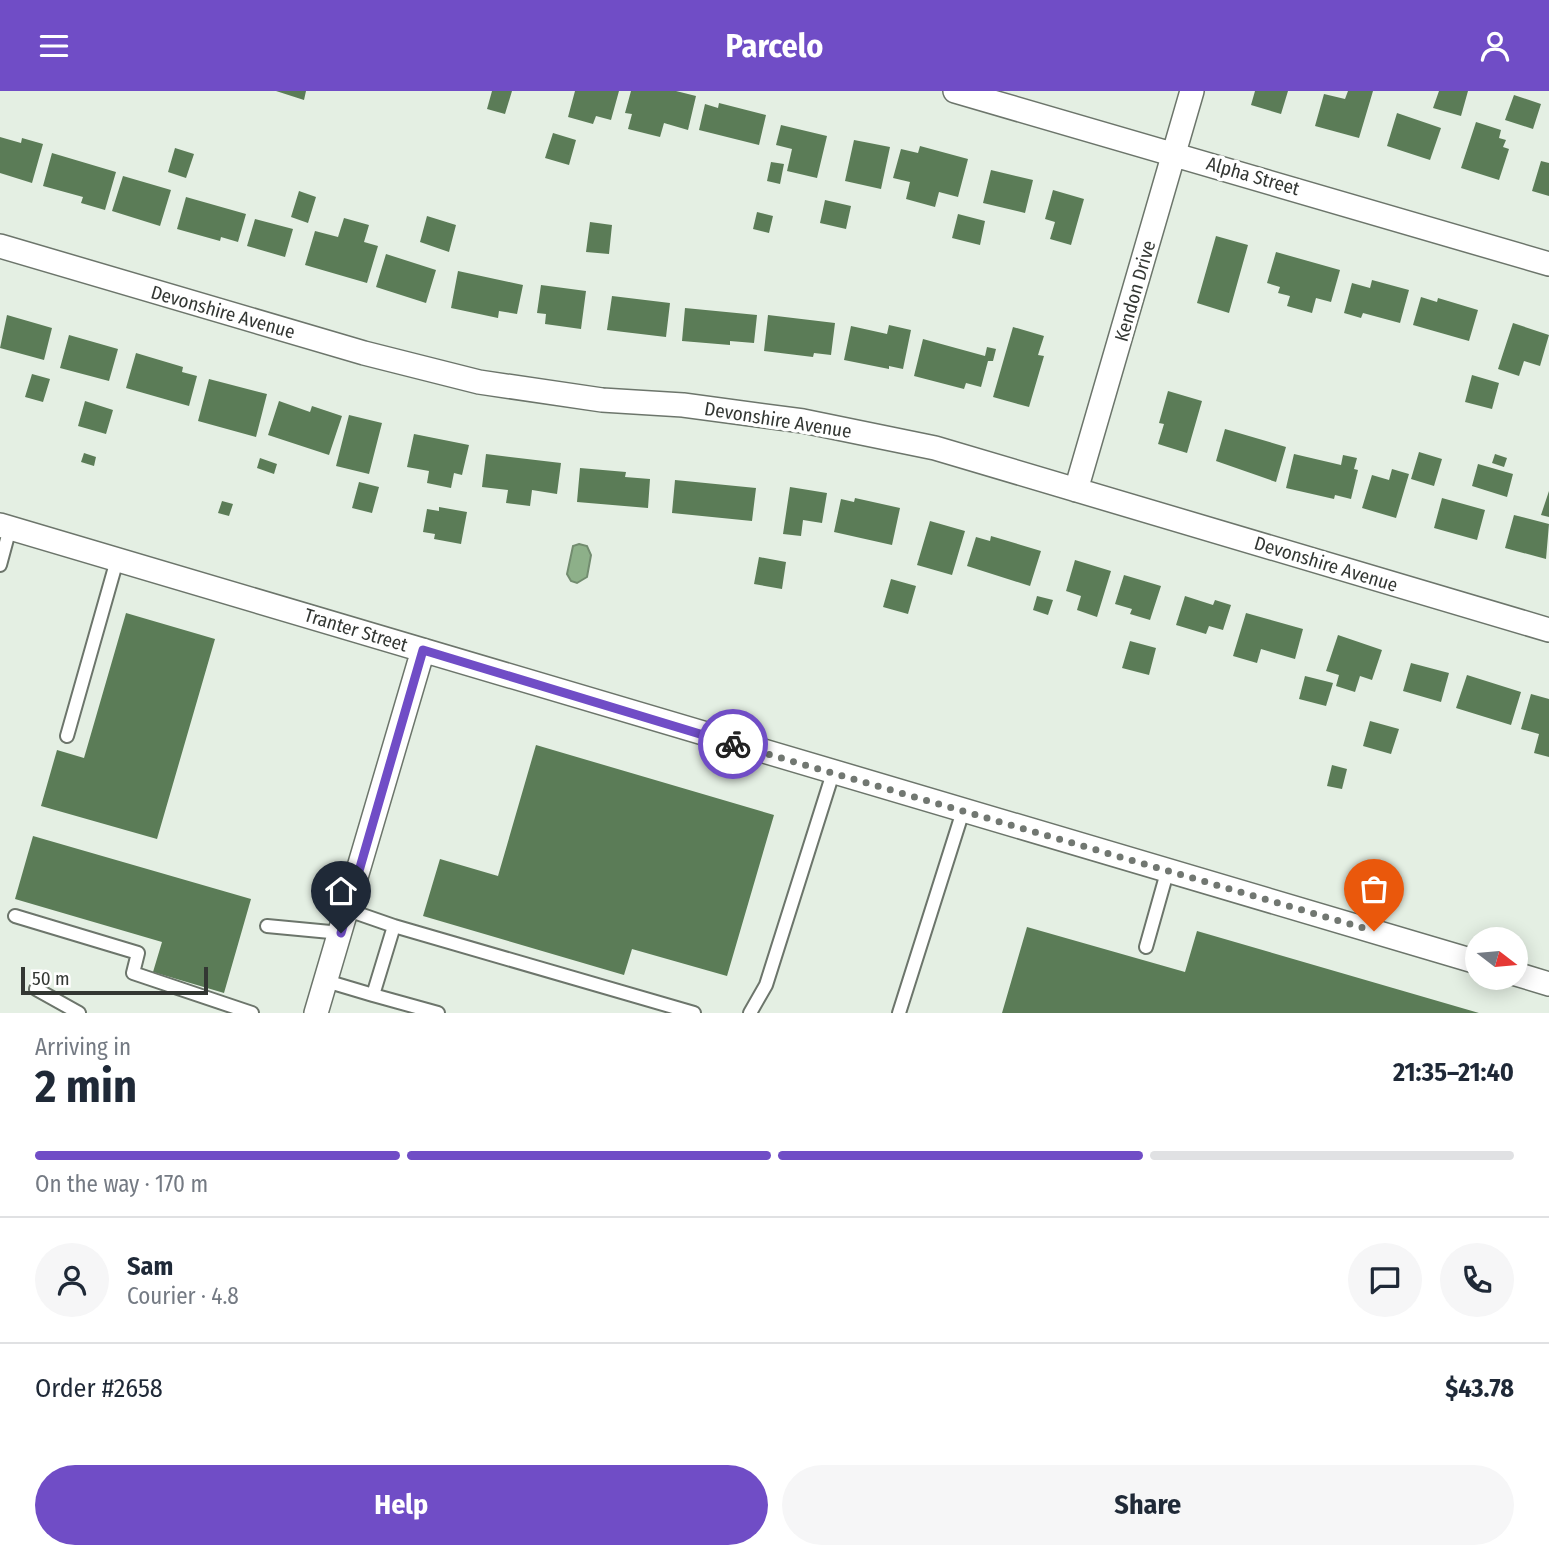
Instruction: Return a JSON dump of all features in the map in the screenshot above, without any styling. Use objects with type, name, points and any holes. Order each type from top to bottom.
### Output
[{"type":"street","name":"Alpha Street","points":[[956,91],[1549,264]]},
{"type":"street","name":"Kendon Drive","points":[[1076,490],[1192,91]]},
{"type":"street","name":"Devonshire Avenue","points":[[0,246],[364,353],[479,382],[602,400],[683,405],[803,421],[935,448],[1549,630]]},
{"type":"street","name":"Tranter Street","points":[[5,526],[1465,958]]},
{"type":"street","points":[[316,1013],[423,650]]},
{"type":"street","points":[[1528,978],[1549,984]]},
{"type":"lane","points":[[0,565],[5,526]]},
{"type":"lane","points":[[67,736],[117,560]]},
{"type":"lane","points":[[750,1013],[766,985],[833,773]]},
{"type":"lane","points":[[899,1013],[963,811]]},
{"type":"lane","points":[[1146,947],[1168,869]]},
{"type":"lane","points":[[348,910],[394,926],[694,1013]]},
{"type":"lane","points":[[15,916],[138,953],[133,973],[252,1013]]},
{"type":"lane","points":[[267,926],[341,933]]},
{"type":"lane","points":[[373,995],[394,926]]},
{"type":"lane","points":[[326,981],[438,1013]]},
{"type":"lane","points":[[36,989],[79,1013]]},
{"type":"shaded area","points":[[573,546],[587,546],[591,555],[587,577],[577,583],[571,581],[567,574]]},
{"type":"building","points":[[276,91],[306,91],[304,100]]},
{"type":"building","points":[[492,91],[512,91],[505,114],[487,109]]},
{"type":"building","points":[[575,91],[619,91],[611,120],[596,116],[593,124],[568,117]]},
{"type":"building","points":[[631,91],[676,91],[696,96],[688,130],[664,123],[660,137],[628,129],[632,114],[625,113]]},
{"type":"building","points":[[1255,91],[1288,91],[1281,114],[1251,105]]},
{"type":"building","points":[[1348,91],[1373,91],[1359,138],[1315,126],[1324,94],[1345,99]]},
{"type":"building","points":[[1439,91],[1468,91],[1461,116],[1433,108]]},
{"type":"building","points":[[1514,95],[1541,104],[1533,129],[1505,120]]},
{"type":"building","points":[[719,103],[766,115],[759,145],[699,130],[705,104],[718,108]]},
{"type":"building","points":[[1397,113],[1441,128],[1430,160],[1387,146]]},
{"type":"building","points":[[1476,122],[1501,130],[1499,138],[1506,140],[1503,147],[1509,149],[1499,180],[1461,168]]},
{"type":"building","points":[[781,125],[827,136],[817,178],[787,171],[792,149],[776,145]]},
{"type":"building","points":[[553,133],[576,140],[569,165],[545,158]]},
{"type":"building","points":[[0,137],[21,143],[22,138],[43,144],[32,183],[0,173]]},
{"type":"building","points":[[854,140],[890,147],[881,189],[845,181]]},
{"type":"building","points":[[920,146],[968,159],[958,197],[939,192],[935,207],[906,199],[910,182],[893,178],[901,149],[918,153]]},
{"type":"building","points":[[175,148],[194,154],[186,178],[168,172]]},
{"type":"building","points":[[52,153],[116,172],[105,210],[81,203],[83,197],[43,186]]},
{"type":"building","points":[[1541,161],[1549,163],[1549,196],[1532,191]]},
{"type":"building","points":[[771,162],[784,164],[780,184],[767,181]]},
{"type":"building","points":[[991,170],[1033,180],[1025,213],[983,203]]},
{"type":"building","points":[[123,176],[171,190],[160,226],[112,211]]},
{"type":"building","points":[[1053,190],[1084,199],[1071,245],[1050,239],[1055,222],[1045,219]]},
{"type":"building","points":[[299,191],[316,197],[308,223],[291,217]]},
{"type":"building","points":[[186,197],[246,214],[238,242],[221,237],[220,241],[177,229]]},
{"type":"building","points":[[825,200],[851,206],[846,229],[820,223]]},
{"type":"building","points":[[757,212],[773,216],[769,233],[753,229]]},
{"type":"building","points":[[958,214],[985,221],[980,245],[952,238]]},
{"type":"building","points":[[427,216],[456,225],[449,252],[420,242]]},
{"type":"building","points":[[344,218],[369,225],[364,242],[378,246],[367,283],[305,265],[315,231],[338,237]]},
{"type":"building","points":[[255,219],[293,229],[285,257],[247,246]]},
{"type":"building","points":[[590,222],[612,225],[609,254],[586,252]]},
{"type":"building","points":[[1216,236],[1248,245],[1229,313],[1197,303]]},
{"type":"building","points":[[1276,252],[1340,270],[1331,302],[1316,298],[1312,313],[1287,306],[1290,296],[1278,293],[1280,287],[1267,283]]},
{"type":"building","points":[[386,254],[436,270],[426,303],[376,287]]},
{"type":"building","points":[[458,271],[523,285],[517,314],[499,311],[498,318],[451,308]]},
{"type":"building","points":[[1372,280],[1409,290],[1400,323],[1363,313],[1361,318],[1344,313],[1352,283],[1370,288]]},
{"type":"building","points":[[541,285],[586,291],[581,329],[545,324],[546,314],[537,313]]},
{"type":"building","points":[[612,296],[670,303],[666,337],[607,330]]},
{"type":"building","points":[[1421,297],[1437,302],[1438,298],[1478,310],[1469,341],[1413,325]]},
{"type":"building","points":[[685,308],[757,315],[754,343],[730,341],[730,345],[682,341]]},
{"type":"building","points":[[7,315],[52,328],[44,360],[0,348]]},
{"type":"building","points":[[768,315],[835,323],[831,355],[814,353],[813,357],[764,351]]},
{"type":"building","points":[[1513,323],[1549,335],[1540,366],[1524,361],[1519,376],[1498,369]]},
{"type":"building","points":[[889,325],[911,330],[903,369],[889,366],[889,369],[844,360],[851,326],[887,334]]},
{"type":"building","points":[[1013,327],[1044,336],[1038,355],[1044,356],[1029,407],[993,397]]},
{"type":"building","points":[[69,335],[118,349],[109,381],[60,368]]},
{"type":"building","points":[[923,339],[985,356],[987,347],[996,349],[993,361],[988,361],[981,387],[966,383],[964,389],[914,376]]},
{"type":"building","points":[[136,353],[183,367],[182,372],[197,376],[189,406],[126,388]]},
{"type":"building","points":[[32,374],[50,379],[43,402],[25,397]]},
{"type":"building","points":[[1472,375],[1499,383],[1492,409],[1465,402]]},
{"type":"building","points":[[209,379],[267,394],[256,437],[198,421]]},
{"type":"building","points":[[1168,391],[1202,401],[1187,453],[1158,444],[1164,424],[1159,423]]},
{"type":"building","points":[[85,401],[113,410],[106,434],[78,426]]},
{"type":"building","points":[[279,401],[310,412],[312,406],[342,416],[329,455],[268,435]]},
{"type":"building","points":[[349,415],[382,423],[369,474],[336,466]]},
{"type":"building","points":[[1225,429],[1286,447],[1276,482],[1216,461]]},
{"type":"building","points":[[414,434],[469,445],[462,475],[454,473],[451,488],[427,483],[429,471],[407,467]]},
{"type":"building","points":[[1419,452],[1442,459],[1434,486],[1411,479]]},
{"type":"building","points":[[84,453],[96,457],[94,466],[81,462]]},
{"type":"building","points":[[486,454],[561,463],[557,494],[532,490],[530,506],[506,503],[508,490],[482,487]]},
{"type":"building","points":[[1294,454],[1341,465],[1343,455],[1357,458],[1354,469],[1358,470],[1351,499],[1335,495],[1334,499],[1286,488]]},
{"type":"building","points":[[1495,454],[1507,458],[1504,467],[1492,463]]},
{"type":"building","points":[[260,458],[277,464],[274,474],[257,468]]},
{"type":"building","points":[[1478,464],[1513,474],[1507,497],[1472,486]]},
{"type":"building","points":[[580,468],[626,472],[625,477],[650,479],[648,508],[577,502]]},
{"type":"building","points":[[1392,469],[1409,474],[1396,518],[1362,508],[1372,475],[1389,480]]},
{"type":"building","points":[[675,480],[756,488],[752,521],[672,513]]},
{"type":"building","points":[[359,482],[379,487],[372,513],[352,508]]},
{"type":"building","points":[[790,487],[827,493],[822,523],[803,520],[801,536],[783,534]]},
{"type":"building","points":[[1549,491],[1549,517],[1541,515]]},
{"type":"building","points":[[855,498],[900,508],[892,545],[834,532],[841,499],[854,502]]},
{"type":"building","points":[[1442,498],[1485,510],[1477,540],[1434,528]]},
{"type":"building","points":[[222,501],[233,504],[229,516],[218,513]]},
{"type":"building","points":[[439,507],[467,512],[461,544],[434,539],[435,534],[423,532],[427,509],[439,511]]},
{"type":"building","points":[[1514,515],[1549,524],[1546,559],[1505,548]]},
{"type":"building","points":[[930,521],[965,531],[952,575],[917,565]]},
{"type":"building","points":[[991,536],[1041,551],[1030,586],[967,566],[976,537],[990,541]]},
{"type":"building","points":[[759,557],[786,562],[782,589],[754,584]]},
{"type":"building","points":[[1075,560],[1111,571],[1097,617],[1077,610],[1081,596],[1066,591]]},
{"type":"building","points":[[1124,575],[1161,586],[1150,620],[1130,614],[1132,609],[1115,604]]},
{"type":"building","points":[[891,579],[916,586],[908,614],[883,607]]},
{"type":"building","points":[[1037,596],[1053,600],[1048,615],[1033,610]]},
{"type":"building","points":[[1185,596],[1213,605],[1215,600],[1231,605],[1223,630],[1209,626],[1206,634],[1176,625]]},
{"type":"building","points":[[126,613],[215,639],[157,839],[41,806],[57,750],[84,758]]},
{"type":"building","points":[[1246,613],[1303,629],[1295,659],[1261,649],[1257,663],[1233,656]]},
{"type":"building","points":[[1338,635],[1382,650],[1372,680],[1360,676],[1355,692],[1336,686],[1339,675],[1326,671]]},
{"type":"building","points":[[1130,641],[1156,648],[1149,675],[1122,668]]},
{"type":"building","points":[[1411,663],[1449,673],[1441,702],[1403,691]]},
{"type":"building","points":[[1467,675],[1521,692],[1511,725],[1456,708]]},
{"type":"building","points":[[1305,676],[1333,683],[1326,706],[1299,699]]},
{"type":"building","points":[[1531,694],[1549,699],[1549,757],[1534,753],[1539,734],[1521,729]]},
{"type":"building","points":[[1370,721],[1399,729],[1391,754],[1363,746]]},
{"type":"building","points":[[536,745],[774,815],[727,976],[632,949],[624,975],[423,916],[440,859],[498,876]]},
{"type":"building","points":[[1332,765],[1347,769],[1342,789],[1327,786]]},
{"type":"building","points":[[33,836],[251,899],[224,993],[153,972],[162,942],[15,899]]},
{"type":"building","points":[[1027,927],[1185,972],[1197,931],[1479,1013],[1002,1013]]},
{"type":"way so far","points":[[733,744],[1374,931]]},
{"type":"route","points":[[341,933],[423,650],[733,744]]}]
